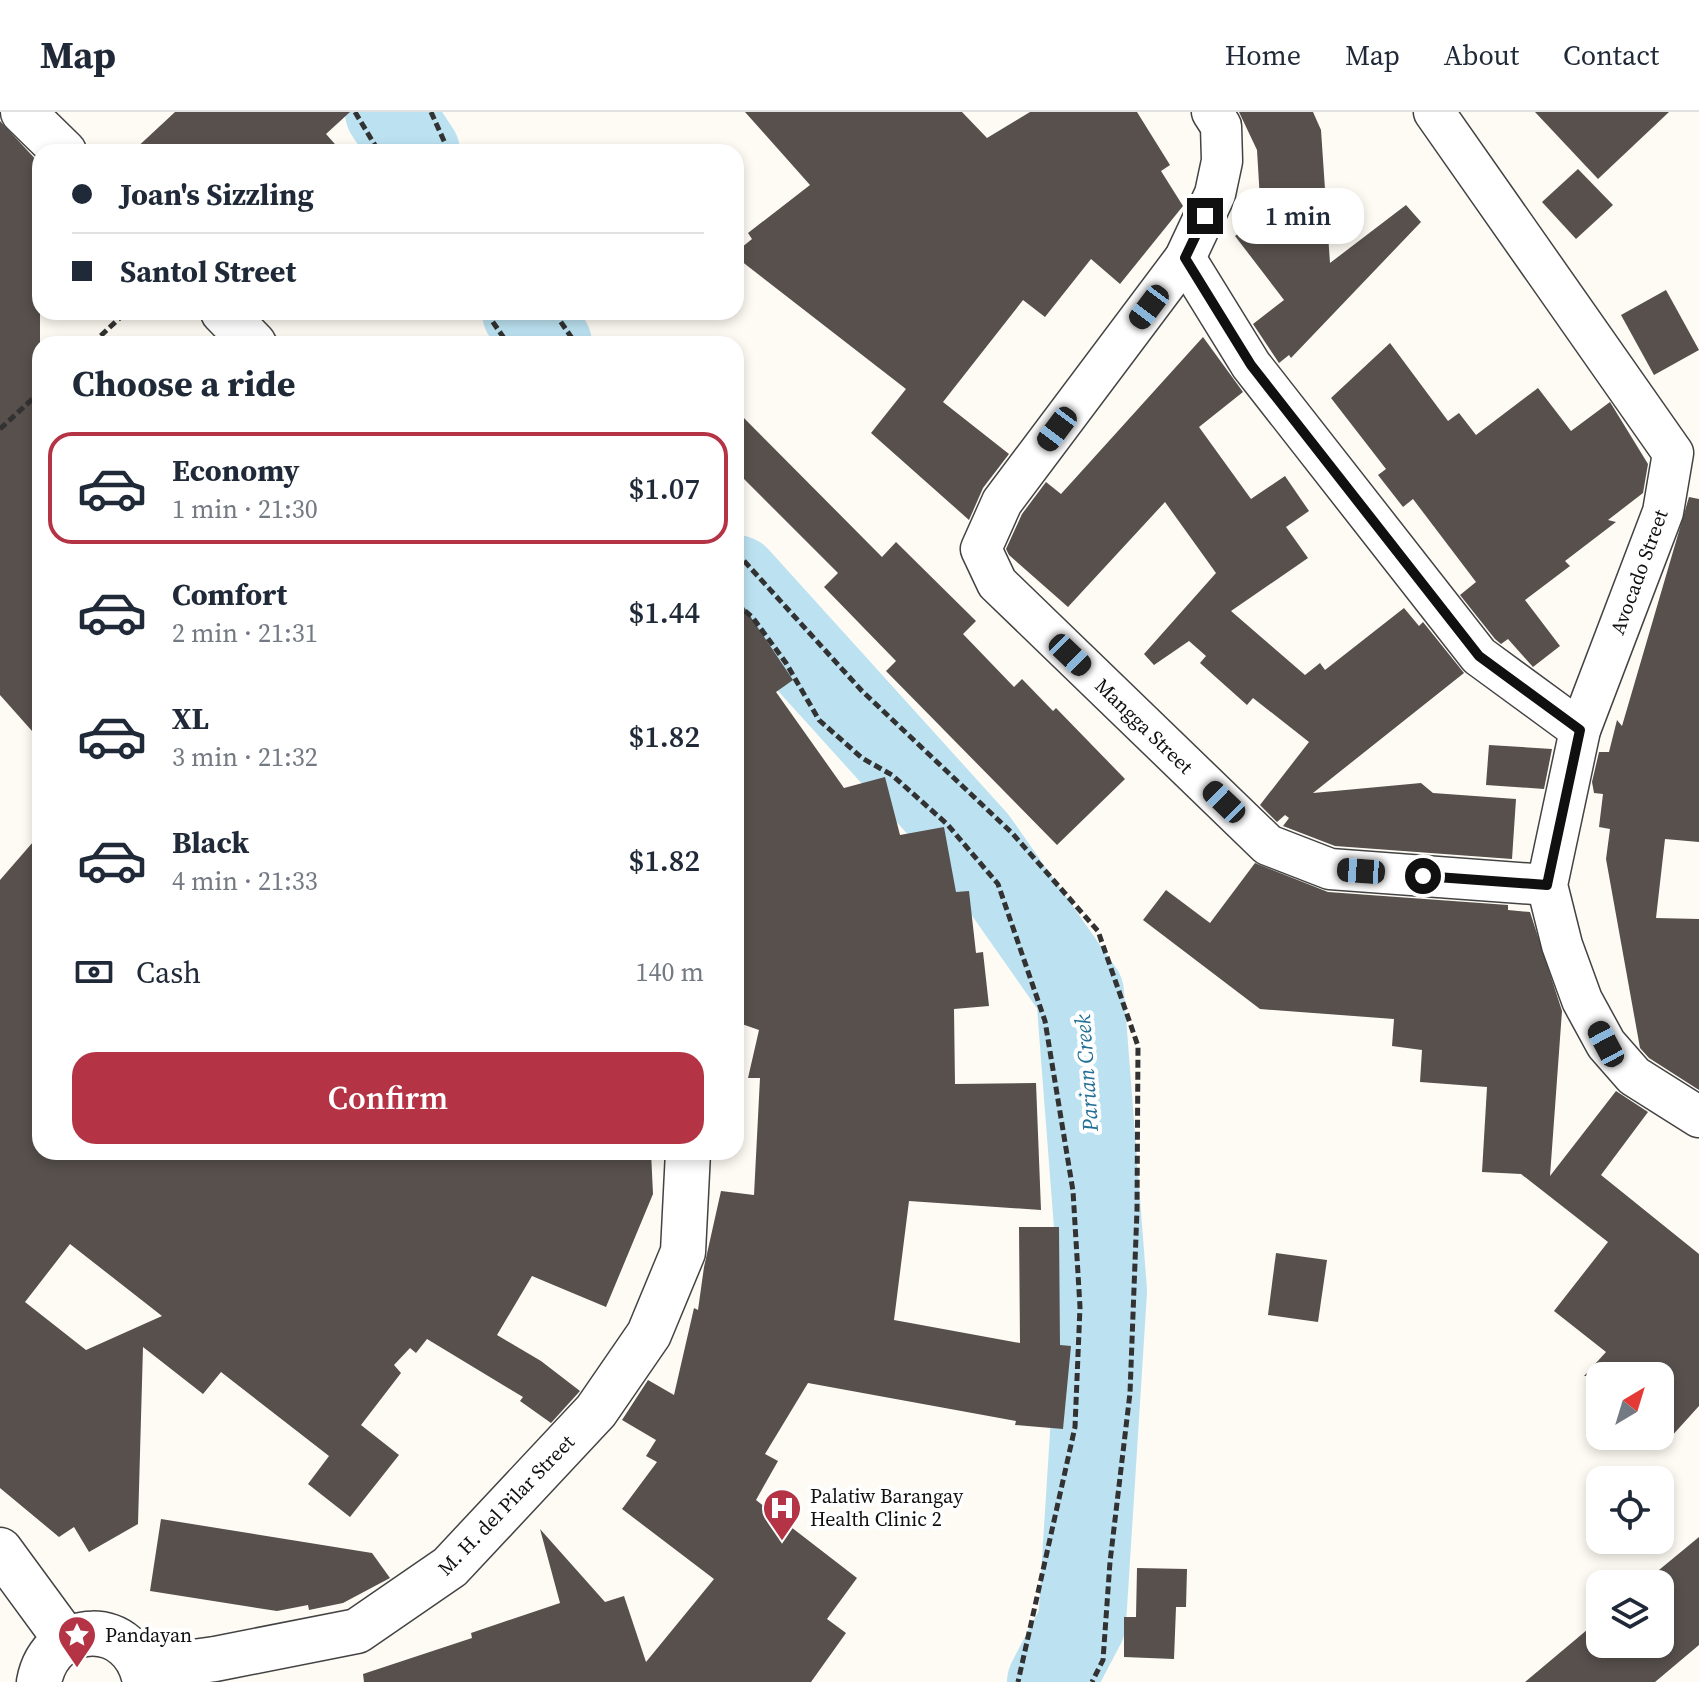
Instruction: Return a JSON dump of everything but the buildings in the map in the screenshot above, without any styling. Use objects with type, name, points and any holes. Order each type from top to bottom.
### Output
[{"type":"street","points":[[23,112],[56,144]]},
{"type":"street","name":"Mangga Street","points":[[1212,112],[1221,126],[1222,161],[1215,194],[1185,258],[1002,502],[981,549],[997,583],[1268,845],[1330,869],[1547,885]]},
{"type":"street","name":"Avocado Street","points":[[1434,112],[1673,453],[1663,512],[1580,730],[1547,885],[1562,945],[1582,1000],[1606,1044],[1634,1076],[1699,1117]]},
{"type":"street","points":[[1185,258],[1251,365],[1479,656],[1580,730]]},
{"type":"street","points":[[231,320],[246,336]]},
{"type":"street","name":"M. H. del Pilar Street","points":[[144,1675],[357,1631],[450,1567],[596,1411],[649,1334],[683,1252],[688,1160]]},
{"type":"street","points":[[0,1550],[66,1640]]},
{"type":"street","points":[[39,1682],[42,1667],[52,1651],[66,1640],[84,1633],[103,1633],[134,1653],[144,1675]]},
{"type":"path","points":[[355,112],[374,144]]},
{"type":"path","points":[[431,112],[445,144]]},
{"type":"path","points":[[100,336],[118,320]]},
{"type":"path","points":[[0,429],[32,399]]},
{"type":"path","points":[[744,561],[862,691],[1012,833],[1098,931],[1138,1046],[1137,1210],[1130,1393],[1110,1562],[1103,1660],[1092,1682]]},
{"type":"path","points":[[744,610],[786,663],[819,720],[862,758],[892,775],[947,824],[998,884],[1045,1021],[1073,1191],[1080,1307],[1075,1427],[1018,1682]]},
{"type":"waterway","name":"Parian Creek","points":[[389,112],[411,144]]},
{"type":"waterway","name":"Parian Creek","points":[[532,320],[542,336]]},
{"type":"waterway","name":"Parian Creek","points":[[744,588],[974,842],[1080,993],[1103,1291],[1082,1623],[1051,1682]]},
{"type":"place","name":"Palatiw Barangay Health Clinic 2","points":[[782,1542]]},
{"type":"place","name":"Pandayan","points":[[77,1669]]},
{"type":"route","points":[[1205,216],[1185,258],[1251,365],[1479,656],[1580,730],[1547,885],[1423,876]]}]
